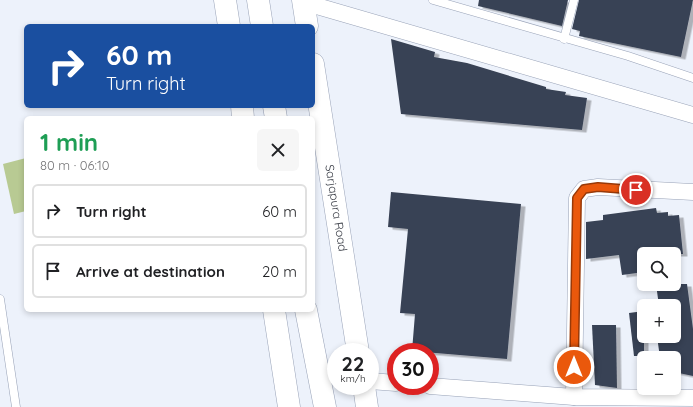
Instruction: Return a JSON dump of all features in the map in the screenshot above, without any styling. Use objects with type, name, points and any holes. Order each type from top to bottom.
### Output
[{"type":"street","points":[[225,0],[229,24]]},
{"type":"street","points":[[258,0],[262,24]]},
{"type":"street","points":[[307,24],[303,1],[693,115]]},
{"type":"street","name":"Sarjapura Road","points":[[315,77],[357,343]]},
{"type":"street","points":[[574,397],[577,198],[584,189],[598,187],[693,192]]},
{"type":"street","points":[[274,312],[289,407]]},
{"type":"street","points":[[306,312],[324,407]]},
{"type":"street","points":[[439,387],[574,397],[693,398]]},
{"type":"street","points":[[365,395],[367,407]]},
{"type":"lane","points":[[433,0],[564,39],[628,56],[693,78]]},
{"type":"lane","points":[[564,39],[574,0]]},
{"type":"lane","points":[[0,299],[16,407]]},
{"type":"green space","points":[[24,159],[24,212],[14,214],[3,164]]},
{"type":"building","points":[[479,0],[568,0],[562,26],[478,6]]},
{"type":"building","points":[[579,0],[693,0],[681,57],[579,36],[580,31],[572,29]]},
{"type":"building","points":[[391,39],[435,52],[434,57],[467,63],[546,87],[546,89],[566,92],[565,95],[587,98],[582,130],[401,114]]},
{"type":"building","points":[[391,192],[521,204],[507,359],[439,353],[439,343],[413,343],[415,314],[400,313],[408,229],[388,227]]},
{"type":"building","points":[[656,208],[657,213],[668,212],[668,216],[679,215],[683,254],[681,254],[681,247],[637,247],[637,273],[622,275],[619,255],[586,259],[586,222],[603,220],[603,215]]},
{"type":"building","points":[[681,284],[687,284],[693,329],[693,376],[681,373],[681,351],[659,351],[658,343],[681,343],[681,299],[658,299],[657,291],[681,291]]},
{"type":"building","points":[[637,312],[637,343],[644,343],[644,351],[637,351],[637,356],[634,356],[629,313]]},
{"type":"building","points":[[592,325],[616,325],[617,388],[595,385]]},
{"type":"route","points":[[574,367],[575,216],[577,198],[584,189],[598,187],[636,190]]}]
